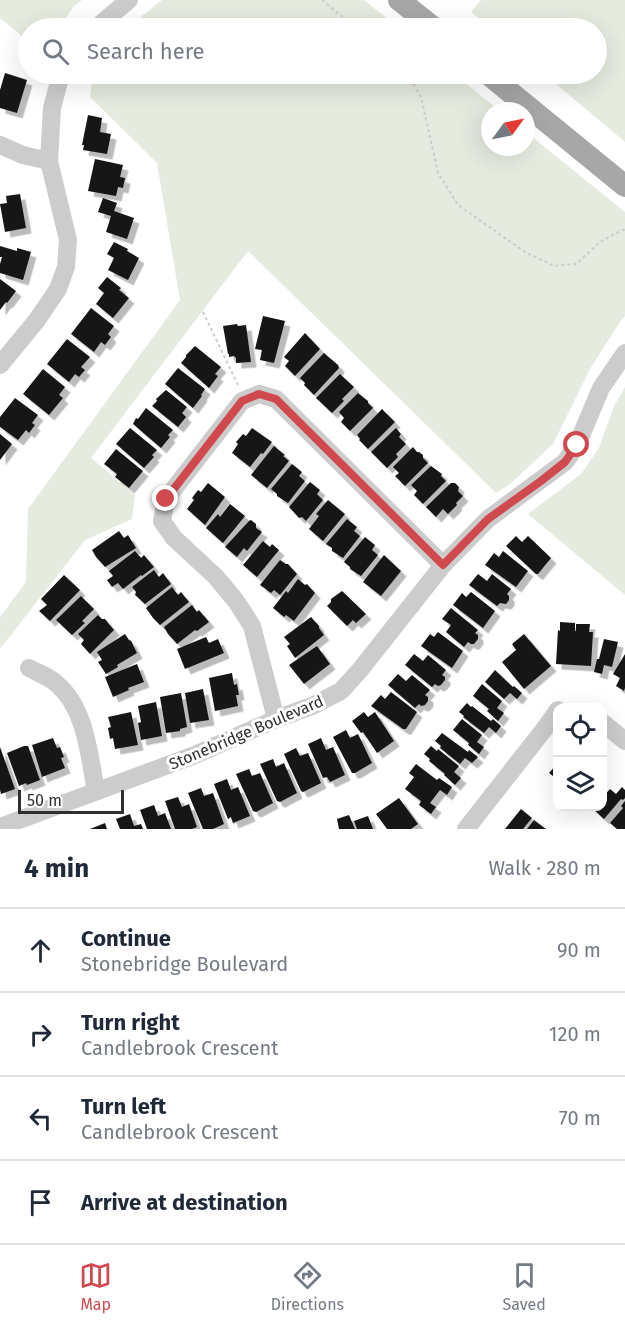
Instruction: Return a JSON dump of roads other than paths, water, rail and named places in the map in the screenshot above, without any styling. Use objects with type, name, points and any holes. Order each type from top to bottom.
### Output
[{"type":"main road","points":[[399,0],[422,18]]},
{"type":"main road","points":[[501,84],[625,186]]},
{"type":"street","points":[[108,18],[129,0]]},
{"type":"street","points":[[0,365],[37,320],[58,289],[66,267],[68,240],[49,161],[52,108],[58,84]]},
{"type":"street","points":[[0,145],[22,155],[49,161]]},
{"type":"street","name":"Stonebridge Boulevard","points":[[0,827],[195,755],[341,692],[443,565],[488,519],[565,462],[577,445],[601,388],[625,353]]},
{"type":"street","points":[[276,719],[252,626],[237,601],[216,577],[174,538],[162,521],[166,499],[242,401],[259,394],[276,399],[443,565]]},
{"type":"street","points":[[29,668],[56,682],[69,697],[81,717],[96,790]]},
{"type":"street","points":[[466,829],[553,716]]},
{"type":"street","points":[[607,725],[625,741]]}]
